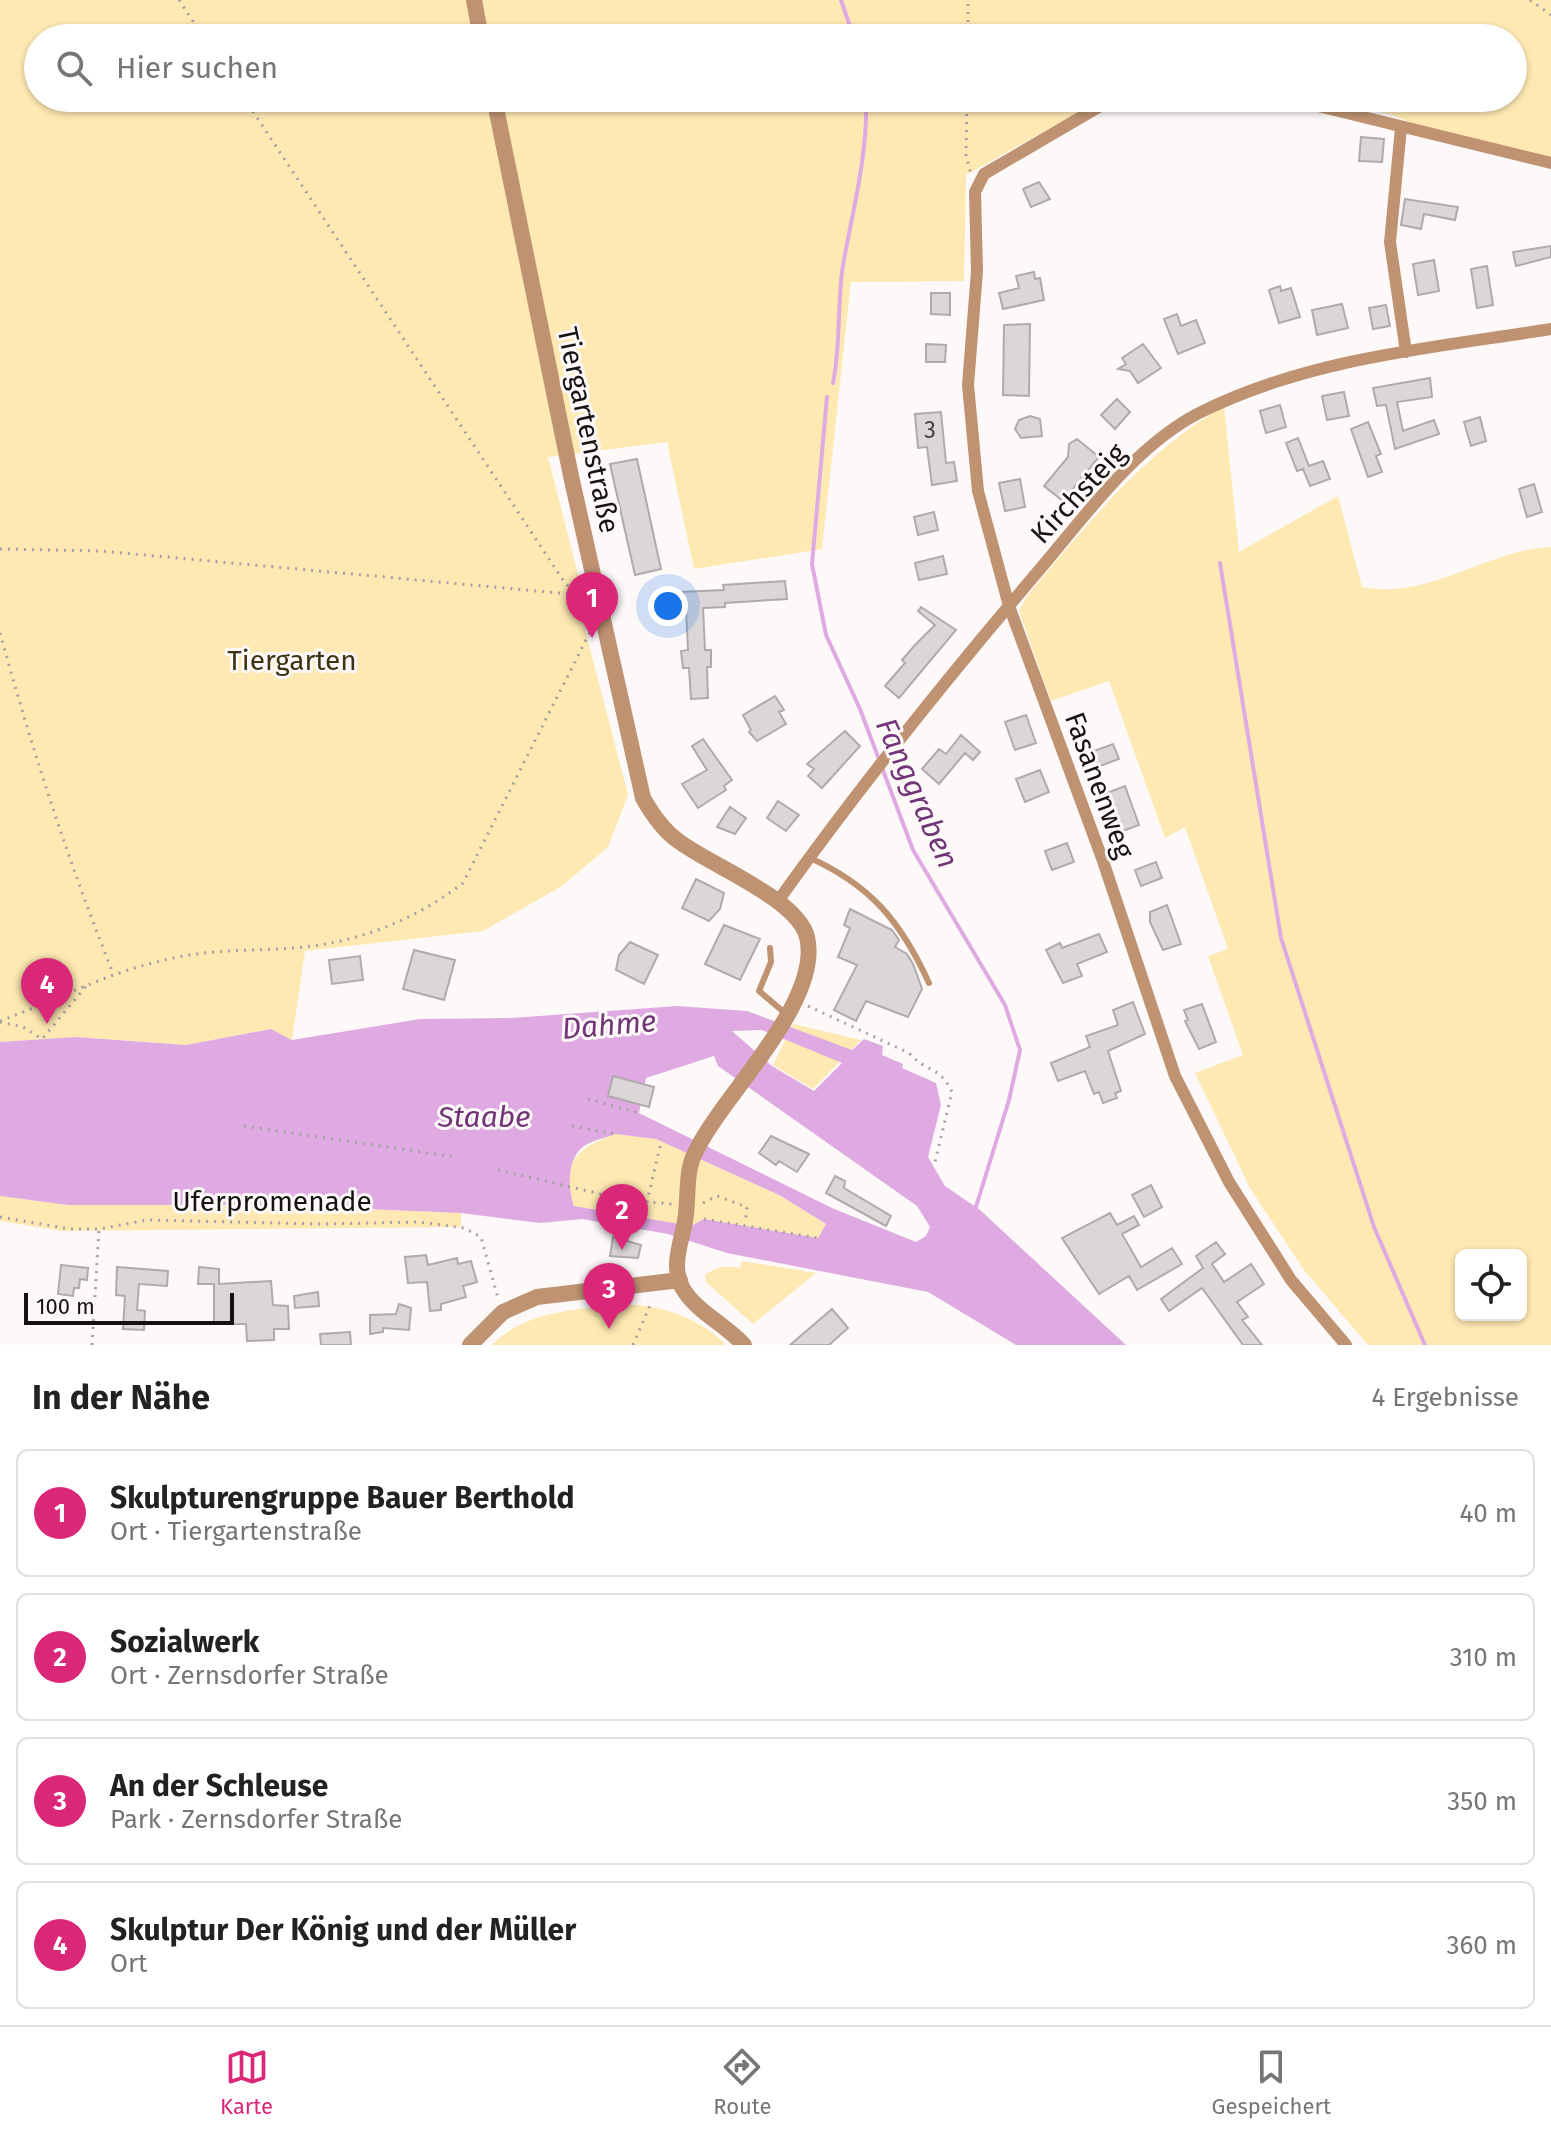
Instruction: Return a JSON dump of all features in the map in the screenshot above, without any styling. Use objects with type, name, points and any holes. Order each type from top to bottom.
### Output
[{"type":"street","points":[[474,0],[478,24]]},
{"type":"street","name":"Tiergartenstraße","points":[[497,112],[574,490],[643,798],[657,821],[677,840],[778,901],[800,922],[806,935],[808,954],[805,974],[784,1017],[696,1150],[676,1264],[680,1280]]},
{"type":"street","points":[[975,192],[984,174],[1090,112]]},
{"type":"street","points":[[1340,112],[1551,163]]},
{"type":"street","points":[[1401,128],[1390,242],[1406,352]]},
{"type":"street","name":"Fasanenweg","points":[[975,192],[977,271],[968,385],[978,491],[1009,606],[1103,861],[1175,1076],[1229,1182],[1284,1269],[1346,1345]]},
{"type":"street","name":"Kirchsteig","points":[[778,901],[873,770],[1009,606],[1128,470],[1187,421],[1294,375],[1406,352],[1551,329]]},
{"type":"street","points":[[470,1345],[503,1312],[537,1297],[680,1280],[690,1297],[744,1345]]},
{"type":"lane","points":[[808,857],[832,868],[888,912],[910,941],[929,983]]},
{"type":"lane","points":[[770,948],[771,962],[759,991],[784,1017]]},
{"type":"path","points":[[179,0],[195,24]]},
{"type":"path","points":[[968,0],[968,24]]},
{"type":"path","points":[[1530,0],[1551,15]]},
{"type":"path","points":[[253,112],[572,595],[588,609]]},
{"type":"path","points":[[967,112],[966,156],[975,192]]},
{"type":"path","points":[[0,549],[101,551],[572,595]]},
{"type":"path","points":[[0,1022],[113,973],[180,957],[297,948],[394,926],[428,909],[463,883],[593,626]]},
{"type":"path","points":[[0,633],[37,766],[73,874],[113,973]]},
{"type":"path","points":[[0,1022],[23,1027],[42,1039],[89,982]]},
{"type":"path","points":[[807,1005],[909,1053],[919,1064],[943,1074],[952,1092],[935,1162]]},
{"type":"path","points":[[588,1099],[639,1113]]},
{"type":"path","points":[[244,1126],[456,1157]]},
{"type":"path","points":[[572,1126],[615,1134]]},
{"type":"path","points":[[660,1146],[647,1202],[686,1209],[717,1196],[747,1207],[745,1223]]},
{"type":"path","points":[[498,1170],[618,1198],[620,1188]]},
{"type":"path","name":"Uferpromenade","points":[[0,1217],[43,1227],[99,1229],[147,1220],[321,1224],[386,1221],[464,1228],[481,1237],[498,1298]]},
{"type":"path","points":[[704,1219],[818,1238]]},
{"type":"path","points":[[92,1345],[99,1229]]},
{"type":"path","points":[[633,1345],[651,1303]]},
{"type":"green space","name":"Tiergarten","points":[[0,0],[1551,0],[1551,161],[1437,134],[1380,112],[1527,112],[1527,24],[24,24],[24,112],[1079,112],[966,175],[964,281],[851,282],[822,549],[694,569],[667,442],[548,457],[586,606],[582,618],[628,795],[608,847],[562,886],[483,931],[305,951],[292,1040],[271,1029],[186,1045],[75,1037],[0,1042]]},
{"type":"green space","points":[[1224,406],[1239,552],[1338,496],[1362,587],[1410,587],[1503,556],[1551,547],[1551,1345],[1368,1345],[1304,1270],[1250,1188],[1195,1073],[1243,1055],[1208,956],[1228,949],[1185,827],[1165,838],[1109,681],[1051,701],[1019,611],[1027,596],[1117,492],[1167,446]]},
{"type":"green space","points":[[793,1024],[861,1040],[813,1089],[773,1065]]},
{"type":"green space","points":[[615,1134],[656,1139],[781,1196],[826,1224],[818,1238],[704,1219],[691,1226],[574,1206],[569,1178],[575,1159],[590,1145]]},
{"type":"green space","points":[[0,1196],[68,1205],[270,1205],[461,1213],[461,1227],[62,1231],[0,1221]]},
{"type":"green space","points":[[742,1261],[816,1273],[753,1324],[706,1282],[705,1275],[709,1272],[722,1267],[740,1268]]},
{"type":"green space","points":[[627,1304],[654,1307],[680,1315],[705,1327],[726,1345],[492,1345],[521,1324],[537,1318],[572,1310]]},
{"type":"water","name":"Staabe","points":[[677,1006],[747,1011],[852,1050],[864,1039],[883,1046],[882,1055],[936,1083],[941,1105],[928,1157],[945,1186],[980,1210],[1126,1345],[1016,1345],[928,1292],[727,1253],[668,1234],[582,1219],[540,1223],[461,1213],[270,1205],[68,1205],[0,1196],[0,1042],[75,1037],[186,1045],[271,1029],[292,1040],[420,1019],[512,1018]],"holes":[[[762,1030],[842,1063],[814,1091],[772,1066],[732,1031]],[[714,1056],[718,1066],[917,1206],[930,1227],[926,1236],[916,1242],[832,1208],[639,1113],[646,1078]],[[615,1134],[656,1139],[781,1196],[826,1224],[818,1238],[704,1219],[691,1226],[574,1206],[570,1192],[571,1166],[578,1152],[591,1142]]]},
{"type":"building","points":[[1361,137],[1384,139],[1382,162],[1359,161]]},
{"type":"building","points":[[1039,182],[1050,199],[1031,207],[1023,189]]},
{"type":"building","points":[[1405,199],[1458,207],[1455,220],[1424,214],[1421,229],[1401,225]]},
{"type":"building","points":[[1551,246],[1551,257],[1516,266],[1513,252]]},
{"type":"building","points":[[1434,260],[1439,291],[1418,295],[1413,264]]},
{"type":"building","points":[[1487,266],[1493,305],[1477,308],[1471,269]]},
{"type":"building","points":[[1034,272],[1035,279],[1040,278],[1044,300],[1003,309],[999,293],[1019,288],[1016,276]]},
{"type":"building","points":[[1280,286],[1281,291],[1291,288],[1300,317],[1279,323],[1269,290]]},
{"type":"building","points":[[931,293],[950,293],[950,315],[931,314]]},
{"type":"building","points":[[1342,304],[1348,328],[1317,335],[1312,310]]},
{"type":"building","points":[[1386,305],[1390,326],[1373,329],[1369,308]]},
{"type":"building","points":[[1177,314],[1181,326],[1196,320],[1205,343],[1178,354],[1164,319]]},
{"type":"building","points":[[1030,324],[1029,396],[1003,395],[1004,325]]},
{"type":"building","points":[[926,344],[946,345],[945,362],[926,362]]},
{"type":"building","points":[[1143,344],[1161,368],[1138,383],[1130,371],[1118,369],[1126,364],[1122,358]]},
{"type":"building","points":[[1430,378],[1432,397],[1397,402],[1403,431],[1434,420],[1439,434],[1395,449],[1386,405],[1377,406],[1373,388]]},
{"type":"building","points":[[1344,392],[1349,416],[1327,420],[1322,396]]},
{"type":"building","points":[[1117,399],[1130,412],[1115,429],[1101,415]]},
{"type":"building","points":[[1280,405],[1286,427],[1266,433],[1260,411]]},
{"type":"building","points":[[941,412],[946,463],[954,462],[957,481],[932,485],[927,447],[918,448],[915,414]]},
{"type":"building","points":[[1030,416],[1040,419],[1042,436],[1021,438],[1015,429],[1019,420]]},
{"type":"building","points":[[1480,417],[1486,441],[1471,446],[1464,422]]},
{"type":"building","points":[[1368,422],[1381,454],[1376,456],[1382,472],[1368,477],[1351,429]]},
{"type":"building","points":[[1298,438],[1309,466],[1323,461],[1330,479],[1310,486],[1303,469],[1297,471],[1286,443]]},
{"type":"building","points":[[1077,439],[1099,457],[1063,501],[1044,486],[1068,457],[1069,444]]},
{"type":"building","points":[[637,459],[661,569],[635,575],[610,464]]},
{"type":"building","points":[[1020,479],[1025,507],[1005,511],[999,483]]},
{"type":"building","points":[[1534,484],[1542,512],[1527,517],[1519,489]]},
{"type":"building","points":[[934,512],[938,530],[918,535],[914,517]]},
{"type":"building","points":[[943,556],[947,574],[919,580],[915,563]]},
{"type":"building","points":[[785,581],[787,599],[725,603],[725,607],[703,608],[705,650],[711,650],[711,667],[707,667],[708,698],[691,699],[689,668],[683,668],[681,651],[688,650],[686,609],[682,610],[680,592],[724,590],[723,585]]},
{"type":"building","points":[[921,607],[956,630],[899,698],[885,686],[905,663],[902,660],[935,625],[918,611]]},
{"type":"building","points":[[775,696],[784,710],[779,712],[786,724],[757,741],[749,732],[751,730],[743,715]]},
{"type":"building","points":[[1026,715],[1036,743],[1015,750],[1005,722]]},
{"type":"building","points":[[845,731],[860,746],[822,788],[808,776],[814,769],[807,764]]},
{"type":"building","points":[[961,735],[980,752],[973,760],[965,753],[939,784],[922,769],[939,749],[946,754]]},
{"type":"building","points":[[703,739],[732,780],[724,786],[726,790],[698,808],[682,784],[707,770],[692,746]]},
{"type":"building","points":[[1113,744],[1119,759],[1097,767],[1091,752]]},
{"type":"building","points":[[1040,770],[1049,792],[1025,802],[1016,779]]},
{"type":"building","points":[[1125,786],[1139,825],[1118,833],[1104,794]]},
{"type":"building","points":[[778,801],[799,815],[786,831],[767,818]]},
{"type":"building","points":[[730,807],[746,818],[735,834],[717,827]]},
{"type":"building","points":[[1067,843],[1074,862],[1052,870],[1045,851]]},
{"type":"building","points":[[1156,862],[1162,878],[1141,886],[1135,870]]},
{"type":"building","points":[[696,879],[724,893],[720,909],[709,921],[682,908]]},
{"type":"building","points":[[1167,905],[1181,944],[1163,950],[1150,922],[1150,912]]},
{"type":"building","points":[[850,909],[892,930],[899,940],[895,947],[907,954],[913,964],[922,989],[908,1017],[866,1001],[856,1021],[834,1010],[857,965],[838,957],[850,928],[844,925]]},
{"type":"building","points":[[724,925],[760,939],[740,980],[705,964]]},
{"type":"building","points":[[1099,934],[1107,952],[1077,964],[1082,976],[1063,983],[1046,950],[1060,943],[1062,948]]},
{"type":"building","points":[[630,942],[658,955],[644,984],[616,970],[619,955]]},
{"type":"building","points":[[414,950],[455,960],[444,1000],[403,989]]},
{"type":"building","points":[[360,956],[363,980],[332,984],[329,960]]},
{"type":"building","points":[[1133,1002],[1145,1034],[1108,1051],[1121,1091],[1115,1093],[1117,1098],[1103,1103],[1099,1092],[1094,1094],[1085,1071],[1058,1081],[1051,1063],[1090,1047],[1086,1036],[1118,1025],[1113,1010]]},
{"type":"building","points":[[1202,1004],[1216,1042],[1199,1049],[1185,1021],[1188,1020],[1184,1010]]},
{"type":"building","points":[[613,1076],[654,1087],[649,1107],[608,1096]]},
{"type":"building","points":[[771,1136],[809,1154],[797,1172],[779,1161],[776,1165],[759,1153]]},
{"type":"building","points":[[835,1176],[845,1181],[844,1188],[891,1216],[886,1226],[826,1193]]},
{"type":"building","points":[[1151,1185],[1162,1207],[1144,1217],[1132,1195]]},
{"type":"building","points":[[1110,1213],[1117,1225],[1134,1216],[1139,1225],[1122,1234],[1141,1267],[1172,1248],[1182,1264],[1137,1290],[1129,1276],[1099,1294],[1062,1238]]},
{"type":"building","points":[[613,1237],[641,1245],[638,1258],[610,1256]]},
{"type":"building","points":[[1216,1242],[1225,1254],[1212,1264],[1224,1282],[1251,1264],[1264,1284],[1237,1302],[1248,1317],[1242,1320],[1262,1345],[1243,1345],[1202,1288],[1169,1311],[1161,1299],[1203,1268],[1196,1256]]},
{"type":"building","points":[[426,1255],[428,1265],[457,1258],[458,1264],[471,1261],[477,1282],[463,1286],[466,1297],[441,1304],[441,1310],[430,1311],[427,1282],[408,1283],[405,1257]]},
{"type":"building","points":[[61,1265],[88,1268],[87,1280],[80,1279],[79,1288],[74,1288],[73,1296],[58,1294]]},
{"type":"building","points":[[117,1267],[168,1271],[167,1286],[139,1284],[137,1310],[145,1311],[144,1330],[123,1329],[125,1296],[116,1295]]},
{"type":"building","points":[[199,1267],[219,1269],[219,1284],[271,1281],[273,1305],[288,1306],[289,1329],[274,1329],[274,1340],[247,1341],[246,1324],[214,1324],[214,1284],[198,1284]]},
{"type":"building","points":[[318,1292],[319,1306],[295,1308],[294,1296]]},
{"type":"building","points":[[399,1304],[411,1308],[409,1330],[383,1328],[383,1332],[370,1334],[370,1315],[396,1314]]},
{"type":"building","points":[[832,1309],[848,1328],[829,1345],[790,1345]]},
{"type":"building","points":[[350,1332],[351,1345],[321,1345],[320,1334]]},
{"type":"waterway","name":"Fanggraben","points":[[841,0],[849,24]]},
{"type":"waterway","name":"Fanggraben","points":[[833,383],[841,279],[862,161],[866,112]]},
{"type":"waterway","name":"Fanggraben","points":[[827,397],[812,564],[826,635],[860,709],[913,850],[1005,1005],[1020,1050],[1009,1100],[975,1210]]},
{"type":"waterway","points":[[1220,563],[1281,938],[1374,1227],[1425,1345]]},
{"type":"place","name":"Skulpturengruppe Bauer Berthold","points":[[592,638]]},
{"type":"place","name":"Skulptur Der König und der Müller","points":[[47,1024]]},
{"type":"place","name":"Sozialwerk","points":[[622,1250]]},
{"type":"place","name":"An der Schleuse","points":[[609,1329]]},
{"type":"water label","name":"Dahme","points":[[609,1025]]}]
